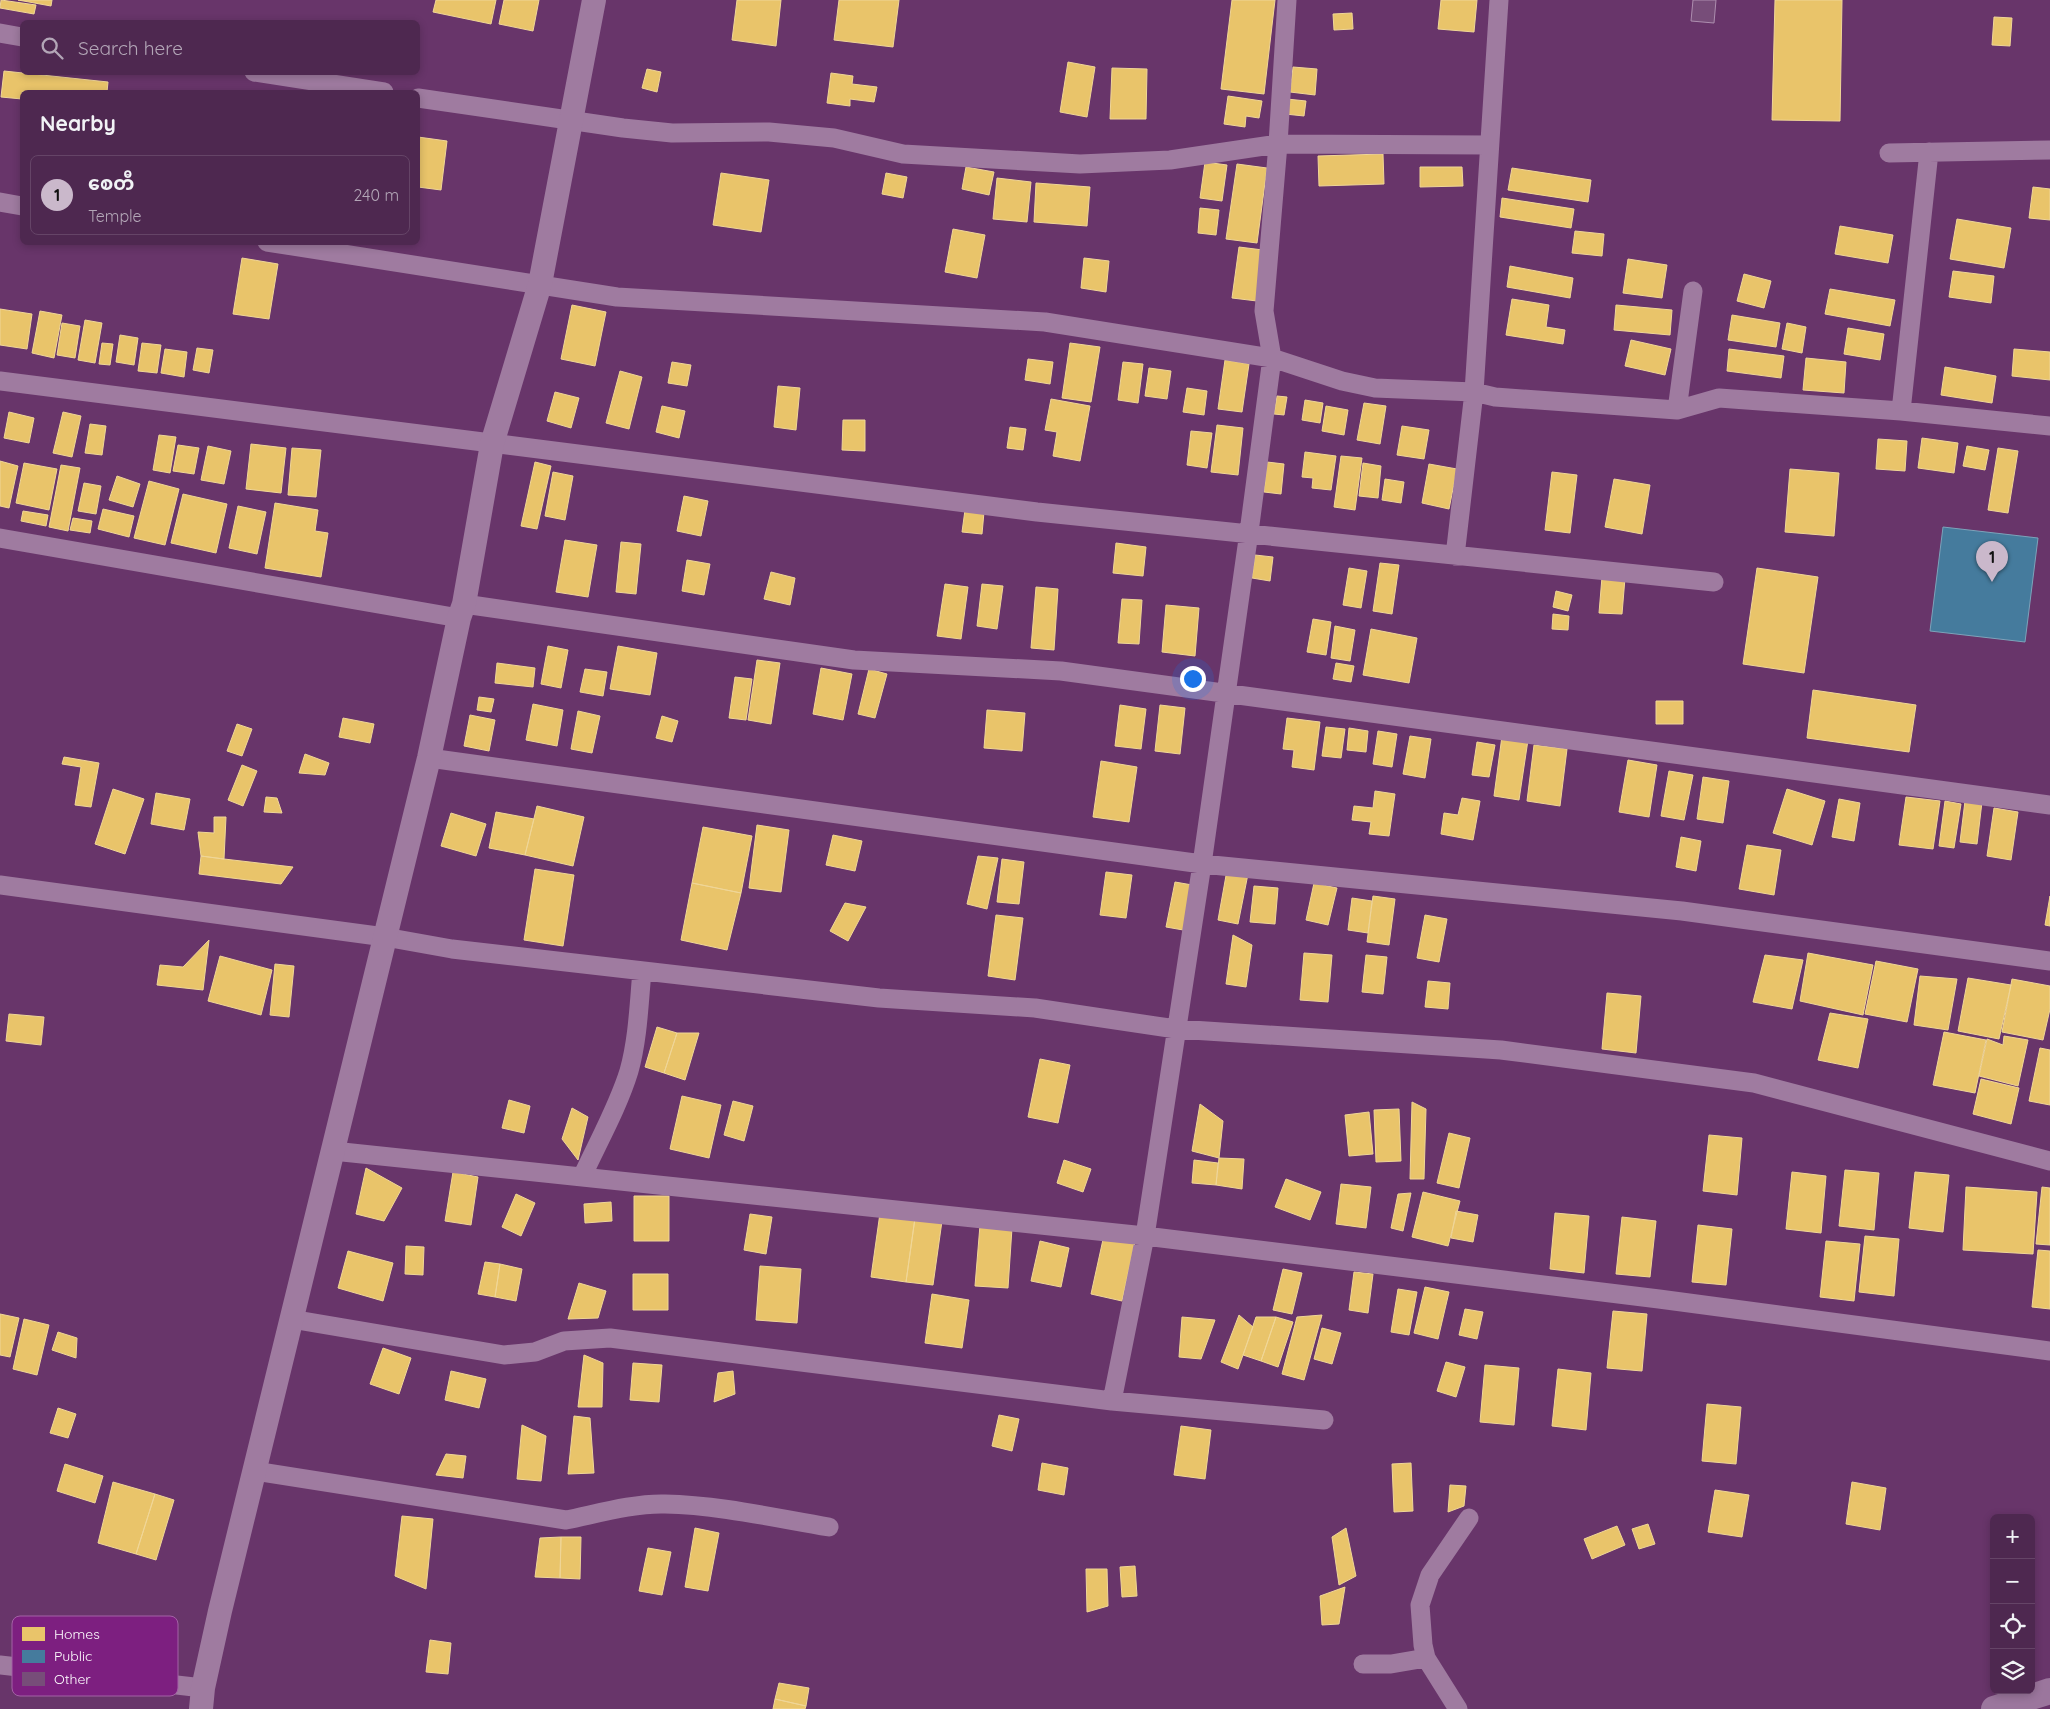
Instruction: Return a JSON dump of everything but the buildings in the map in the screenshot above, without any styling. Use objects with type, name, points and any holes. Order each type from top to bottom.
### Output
[{"type":"main road","points":[[1994,1709],[2050,1691]]},
{"type":"street","points":[[178,1695],[202,1699],[254,1471],[429,758],[461,611],[492,444],[540,284],[594,0]]},
{"type":"street","points":[[1112,1401],[1145,1236],[1202,864],[1272,358],[1264,311],[1278,144],[1286,0]]},
{"type":"street","points":[[1455,556],[1474,392],[1499,0]]},
{"type":"street","points":[[0,33],[20,37]]},
{"type":"street","points":[[274,75],[371,90]]},
{"type":"street","points":[[420,98],[572,122],[672,133],[769,132],[834,138],[904,154],[1080,164],[1170,160],[1278,144],[1490,145]]},
{"type":"street","points":[[1889,153],[2050,150]]},
{"type":"street","points":[[1901,411],[1929,152]]},
{"type":"street","points":[[0,202],[20,206]]},
{"type":"street","points":[[286,245],[617,297],[1044,322],[1272,358],[1342,381],[1375,388],[1474,392],[1496,397],[1677,410],[1718,398],[1901,411],[2050,426]]},
{"type":"street","points":[[1677,410],[1693,291]]},
{"type":"street","points":[[0,381],[1037,512],[1249,532],[1455,556],[1714,582]]},
{"type":"street","points":[[0,538],[461,611],[854,660],[1061,671],[2050,805]]},
{"type":"street","points":[[429,758],[1202,864],[1682,911],[2050,961]]},
{"type":"street","points":[[0,885],[385,937],[452,949],[878,998],[1035,1008],[1176,1029],[1501,1050],[1754,1083],[2050,1161]]},
{"type":"street","points":[[582,1177],[617,1101],[629,1069],[636,1029],[642,971]]},
{"type":"street","points":[[333,1151],[1145,1236],[2050,1351]]},
{"type":"street","points":[[291,1319],[504,1355],[535,1352],[564,1341],[610,1338],[1112,1401],[1324,1420]]},
{"type":"street","points":[[254,1471],[566,1520],[613,1510],[663,1504],[701,1506],[829,1527]]},
{"type":"street","points":[[1458,1709],[1426,1658],[1423,1645],[1420,1605],[1430,1575],[1469,1518]]},
{"type":"street","points":[[1363,1664],[1391,1664],[1426,1658]]},
{"type":"place","name":"စေတီ","points":[[1992,582]]}]
